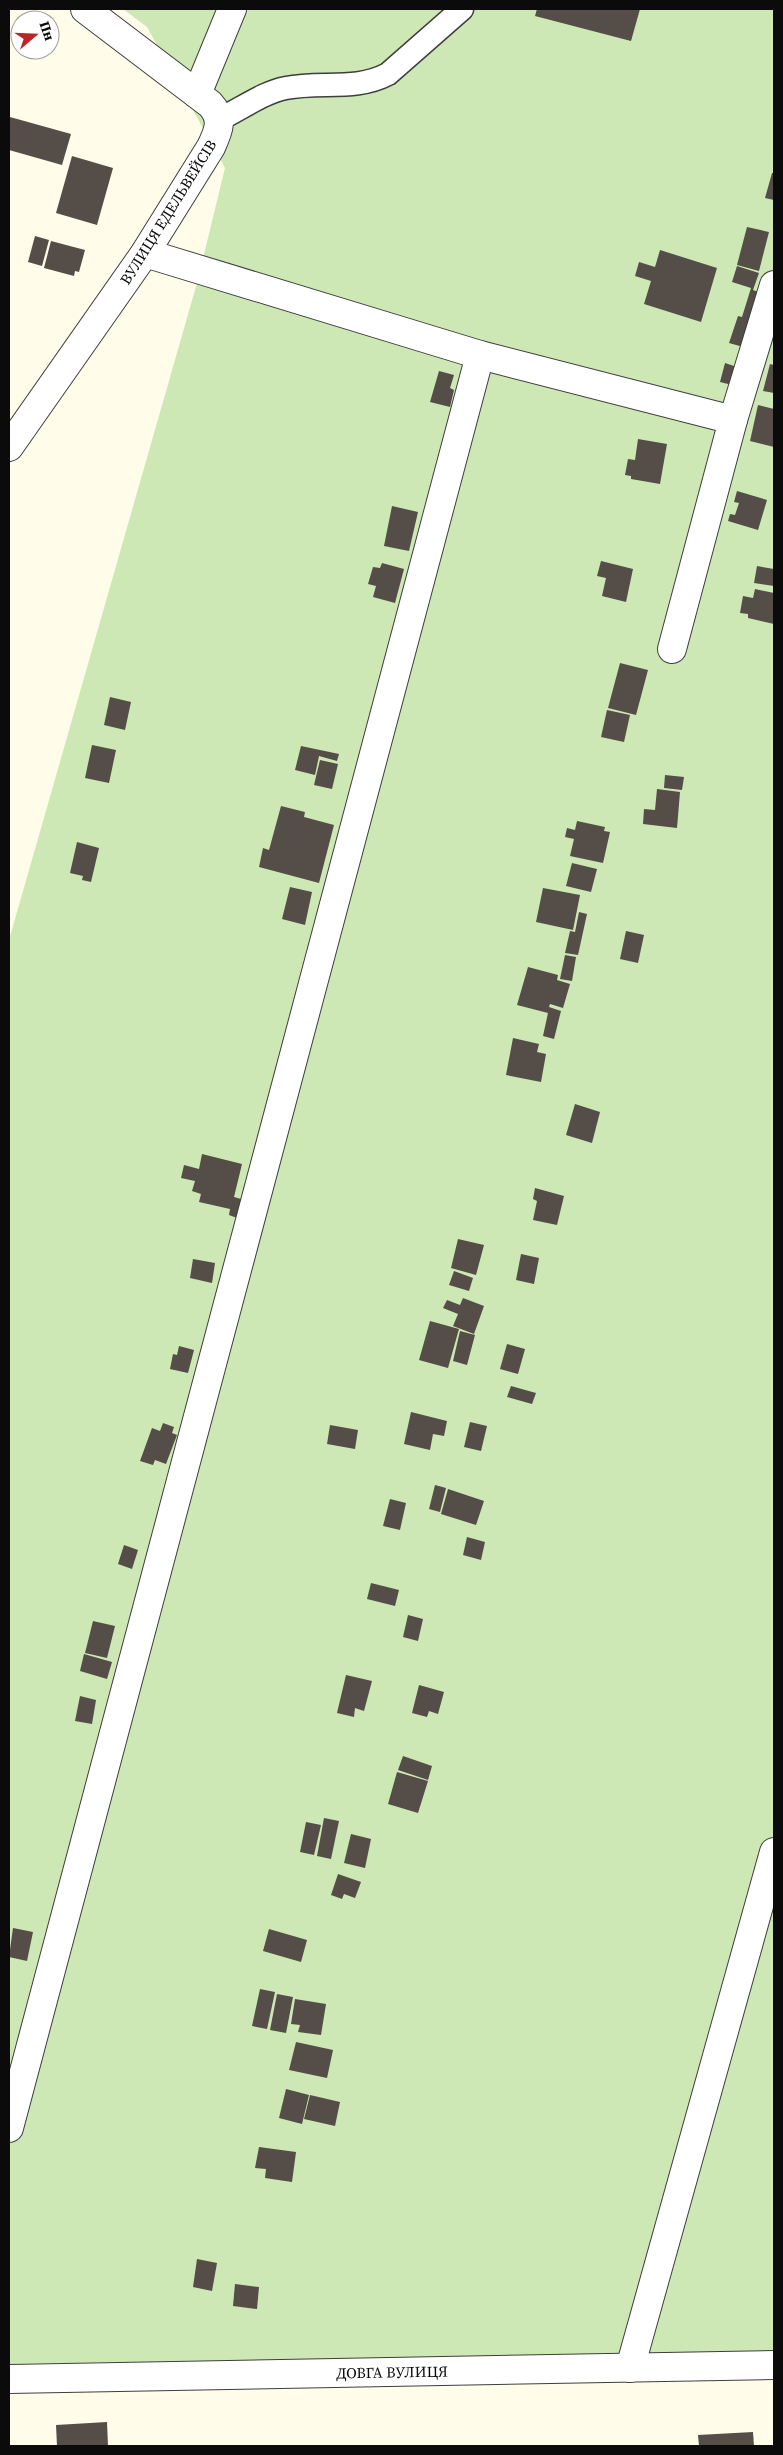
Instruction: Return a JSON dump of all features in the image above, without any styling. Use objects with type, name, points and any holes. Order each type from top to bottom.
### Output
[{"type":"street","points":[[85,9],[210,104],[220,119]]},
{"type":"street","points":[[197,94],[232,9]]},
{"type":"street","name":"ВУЛИЦЯ ЕДЕЛЬВЕЙСІВ","points":[[9,447],[145,253],[211,147],[220,128],[220,119]]},
{"type":"street","points":[[145,253],[480,355],[733,420]]},
{"type":"street","points":[[672,649],[733,420],[774,285]]},
{"type":"street","points":[[9,2128],[480,355]]},
{"type":"street","points":[[630,2368],[774,1852]]},
{"type":"street","name":"ДОВГА ВУЛИЦЯ","points":[[9,2379],[774,2365]]},
{"type":"lane","points":[[220,119],[284,88],[309,84],[358,85],[375,81],[388,74],[462,9]]},
{"type":"green space","points":[[123,9],[774,9],[774,2352],[9,2364],[9,940],[197,283],[225,168],[147,27]]},
{"type":"building","points":[[537,9],[640,9],[631,41],[535,16]]},
{"type":"building","points":[[10,117],[71,134],[62,165],[9,150]]},
{"type":"building","points":[[72,156],[113,168],[97,225],[56,213]]},
{"type":"building","points":[[772,173],[774,173],[774,200],[765,198]]},
{"type":"building","points":[[747,227],[769,232],[759,271],[737,265]]},
{"type":"building","points":[[35,236],[49,240],[42,266],[28,262]]},
{"type":"building","points":[[51,241],[85,250],[79,272],[75,271],[74,276],[44,268]]},
{"type":"building","points":[[660,250],[717,268],[701,322],[644,304],[651,281],[635,276],[639,262],[655,267]]},
{"type":"building","points":[[737,266],[759,273],[753,290],[764,294],[747,348],[729,343],[738,316],[742,317],[751,288],[732,282]]},
{"type":"building","points":[[725,363],[740,368],[736,386],[720,382]]},
{"type":"building","points":[[770,364],[774,365],[774,393],[763,391]]},
{"type":"building","points":[[439,371],[454,375],[450,388],[454,390],[450,407],[430,402]]},
{"type":"building","points":[[758,405],[774,409],[774,447],[750,441]]},
{"type":"building","points":[[638,439],[667,444],[660,484],[631,479],[631,476],[625,475],[628,459],[635,460]]},
{"type":"building","points":[[737,491],[767,500],[758,530],[728,521],[730,514],[735,515],[739,503],[734,502]]},
{"type":"building","points":[[392,506],[418,512],[409,551],[384,546]]},
{"type":"building","points":[[601,561],[633,569],[626,602],[602,596],[606,578],[597,576]]},
{"type":"building","points":[[382,563],[404,569],[395,603],[373,597],[376,586],[368,584],[373,567],[380,568]]},
{"type":"building","points":[[757,566],[774,569],[774,586],[754,583]]},
{"type":"building","points":[[755,589],[774,593],[774,624],[748,618],[748,614],[740,613],[743,596],[753,598]]},
{"type":"building","points":[[620,663],[648,670],[636,715],[608,708]]},
{"type":"building","points":[[110,697],[131,702],[125,730],[104,725]]},
{"type":"building","points":[[607,710],[630,715],[624,742],[601,737]]},
{"type":"building","points":[[92,745],[116,750],[109,783],[85,778]]},
{"type":"building","points":[[301,746],[339,754],[337,761],[319,756],[315,775],[295,770]]},
{"type":"building","points":[[320,760],[338,764],[332,789],[314,785]]},
{"type":"building","points":[[665,775],[684,777],[682,790],[664,788]]},
{"type":"building","points":[[657,789],[680,792],[677,828],[643,824],[644,809],[655,810]]},
{"type":"building","points":[[281,806],[305,812],[304,817],[334,825],[319,883],[259,867],[263,848],[269,850]]},
{"type":"building","points":[[577,821],[605,827],[604,831],[610,832],[603,863],[570,856],[574,839],[565,837],[567,828],[575,830]]},
{"type":"building","points":[[77,842],[99,848],[91,882],[82,880],[83,876],[70,873]]},
{"type":"building","points":[[572,863],[597,869],[591,892],[566,886]]},
{"type":"building","points":[[290,887],[312,892],[305,925],[282,919]]},
{"type":"building","points":[[543,888],[580,895],[573,930],[536,922]]},
{"type":"building","points":[[579,912],[587,914],[578,955],[565,953],[570,931],[575,932]]},
{"type":"building","points":[[626,931],[644,935],[638,963],[620,959]]},
{"type":"building","points":[[565,955],[576,957],[572,981],[560,979]]},
{"type":"building","points":[[528,967],[558,975],[557,980],[570,984],[563,1008],[550,1004],[549,1007],[561,1011],[554,1039],[543,1036],[548,1013],[517,1005]]},
{"type":"building","points":[[513,1038],[539,1044],[537,1052],[546,1054],[541,1082],[506,1075]]},
{"type":"building","points":[[575,1104],[600,1112],[592,1143],[566,1135]]},
{"type":"building","points":[[202,1154],[242,1164],[234,1197],[241,1199],[237,1218],[229,1215],[230,1209],[199,1202],[201,1194],[192,1191],[195,1181],[181,1178],[184,1165],[199,1169]]},
{"type":"building","points":[[535,1188],[564,1196],[557,1225],[533,1220],[537,1201],[533,1199]]},
{"type":"building","points":[[458,1239],[484,1245],[476,1275],[451,1268]]},
{"type":"building","points":[[521,1254],[539,1258],[534,1284],[516,1280]]},
{"type":"building","points":[[193,1259],[215,1263],[212,1283],[190,1278]]},
{"type":"building","points":[[454,1271],[473,1278],[469,1291],[449,1285]]},
{"type":"building","points":[[463,1298],[484,1306],[474,1334],[453,1326],[458,1314],[443,1308],[447,1300],[460,1305]]},
{"type":"building","points":[[430,1321],[459,1329],[448,1368],[419,1360]]},
{"type":"building","points":[[460,1331],[475,1335],[467,1365],[453,1361]]},
{"type":"building","points":[[507,1344],[525,1349],[518,1374],[500,1369]]},
{"type":"building","points":[[179,1346],[194,1350],[188,1373],[170,1369],[173,1354],[177,1355]]},
{"type":"building","points":[[511,1386],[536,1393],[532,1404],[507,1397]]},
{"type":"building","points":[[411,1412],[447,1421],[444,1436],[433,1434],[430,1450],[404,1444]]},
{"type":"building","points":[[470,1422],[487,1426],[481,1451],[464,1447]]},
{"type":"building","points":[[163,1423],[174,1427],[172,1433],[177,1435],[166,1464],[155,1460],[153,1465],[140,1461],[152,1428],[160,1431]]},
{"type":"building","points":[[330,1425],[358,1430],[355,1449],[327,1444]]},
{"type":"building","points":[[435,1485],[446,1488],[440,1512],[429,1509]]},
{"type":"building","points":[[448,1489],[484,1501],[476,1525],[441,1514]]},
{"type":"building","points":[[390,1499],[406,1503],[400,1530],[383,1526]]},
{"type":"building","points":[[467,1537],[485,1542],[481,1560],[463,1555]]},
{"type":"building","points":[[124,1545],[138,1550],[132,1569],[118,1564]]},
{"type":"building","points":[[371,1583],[399,1590],[395,1606],[367,1599]]},
{"type":"building","points":[[408,1615],[423,1619],[418,1641],[403,1637]]},
{"type":"building","points":[[93,1621],[115,1626],[107,1658],[85,1653]]},
{"type":"building","points":[[84,1654],[112,1662],[107,1679],[80,1671]]},
{"type":"building","points":[[346,1675],[372,1681],[364,1711],[355,1708],[354,1717],[337,1713]]},
{"type":"building","points":[[419,1685],[444,1692],[438,1714],[429,1711],[427,1717],[412,1713]]},
{"type":"building","points":[[80,1696],[96,1700],[92,1724],[75,1721]]},
{"type":"building","points":[[403,1756],[432,1766],[428,1780],[398,1770]]},
{"type":"building","points":[[397,1772],[428,1781],[418,1813],[388,1804]]},
{"type":"building","points":[[324,1818],[339,1821],[331,1859],[317,1856]]},
{"type":"building","points":[[306,1822],[321,1825],[314,1855],[300,1852]]},
{"type":"building","points":[[351,1834],[371,1839],[365,1868],[344,1863]]},
{"type":"building","points":[[338,1874],[361,1882],[355,1898],[344,1894],[342,1899],[331,1895]]},
{"type":"building","points":[[13,1928],[33,1932],[27,1961],[9,1957]]},
{"type":"building","points":[[269,1929],[307,1940],[301,1962],[263,1951]]},
{"type":"building","points":[[260,1989],[275,1992],[267,2029],[252,2026]]},
{"type":"building","points":[[277,1994],[293,1997],[286,2033],[270,2030]]},
{"type":"building","points":[[295,1999],[326,2004],[321,2035],[298,2032],[300,2025],[291,2024]]},
{"type":"building","points":[[296,2042],[333,2050],[327,2078],[289,2070]]},
{"type":"building","points":[[286,2089],[309,2095],[302,2124],[279,2118]]},
{"type":"building","points":[[310,2095],[340,2102],[335,2126],[304,2119]]},
{"type":"building","points":[[259,2147],[296,2152],[292,2182],[265,2178],[266,2169],[255,2168]]},
{"type":"building","points":[[197,2259],[217,2263],[212,2291],[193,2287]]},
{"type":"building","points":[[235,2284],[259,2287],[257,2309],[233,2306]]},
{"type":"building","points":[[107,2422],[108,2446],[57,2446],[56,2425]]},
{"type":"building","points":[[753,2432],[754,2446],[699,2446],[698,2435]]}]
